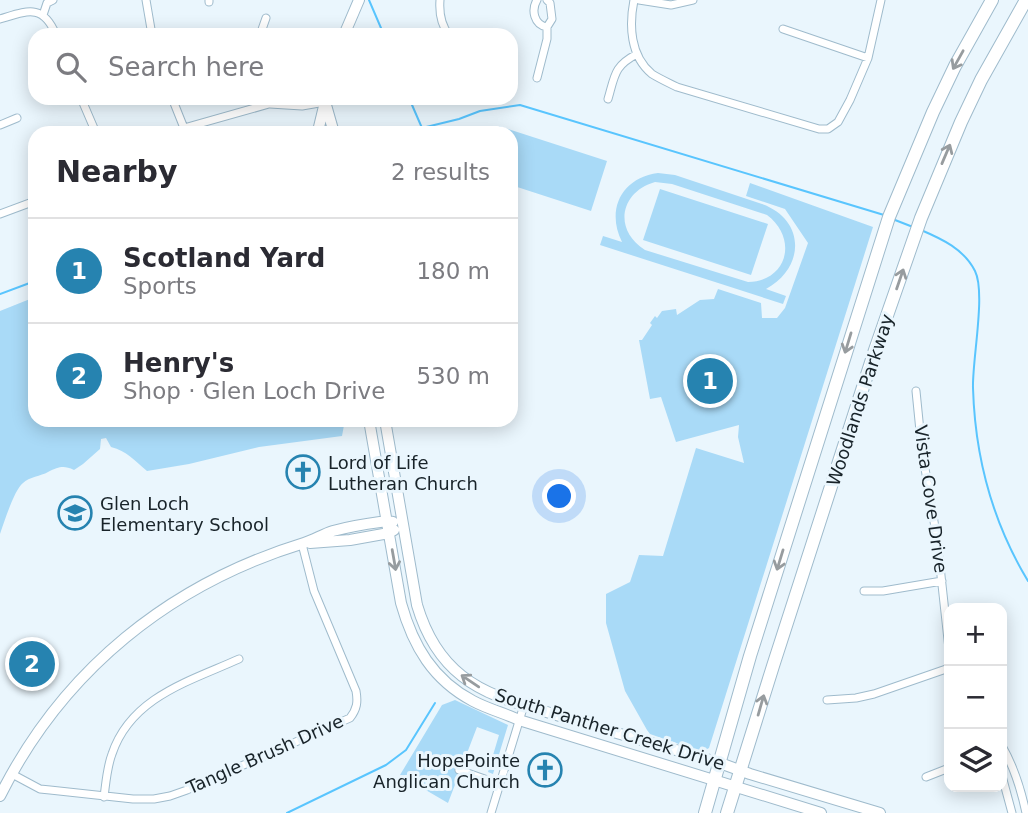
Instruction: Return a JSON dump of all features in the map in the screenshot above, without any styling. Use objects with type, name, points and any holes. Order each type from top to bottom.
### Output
[{"type":"main road","name":"Woodlands Parkway","points":[[705,813],[750,656],[884,232],[938,100],[992,0]]},
{"type":"main road","name":"Woodlands Parkway","points":[[727,813],[875,350],[921,218],[945,157],[981,80],[1026,0]]},
{"type":"street","points":[[43,15],[47,3],[53,0]]},
{"type":"street","points":[[146,0],[151,28]]},
{"type":"street","points":[[347,28],[359,0]]},
{"type":"street","points":[[440,0],[444,28]]},
{"type":"street","points":[[537,0],[534,10],[536,20],[547,27]]},
{"type":"street","points":[[537,78],[547,40],[547,27],[552,19],[550,3],[547,0]]},
{"type":"street","points":[[634,0],[631,29],[637,54],[650,72],[677,87],[828,130],[838,122],[868,58],[881,0]]},
{"type":"street","points":[[639,0],[671,5],[693,0]]},
{"type":"street","points":[[0,19],[32,12],[43,15],[51,28]]},
{"type":"street","points":[[262,28],[266,18]]},
{"type":"street","points":[[783,29],[868,58]]},
{"type":"street","points":[[608,99],[615,73],[621,65],[637,54]]},
{"type":"street","points":[[84,105],[93,126]]},
{"type":"street","points":[[175,105],[183,126]]},
{"type":"street","points":[[190,126],[258,105]]},
{"type":"street","points":[[319,126],[322,105]]},
{"type":"street","points":[[325,105],[332,126]]},
{"type":"street","points":[[0,125],[17,118]]},
{"type":"street","points":[[0,214],[28,204]]},
{"type":"street","name":"Vista Cove Drive","points":[[916,391],[922,451],[946,603]]},
{"type":"street","name":"South Panther Creek Drive","points":[[370,427],[401,603],[408,625],[427,662],[454,690],[474,702],[519,720],[821,813]]},
{"type":"street","name":"South Panther Creek Drive","points":[[386,427],[417,605],[429,636],[450,667],[478,687],[524,705],[880,813]]},
{"type":"street","points":[[0,796],[34,736],[67,694],[106,653],[139,625],[184,595],[272,553],[331,532],[387,521],[402,525]]},
{"type":"street","points":[[305,543],[351,540],[389,533],[402,525]]},
{"type":"street","name":"Tangle Brush Drive","points":[[0,768],[40,789],[104,797],[154,799],[187,790],[350,718],[355,712],[358,700],[314,591],[305,543]]},
{"type":"street","points":[[864,591],[883,591],[942,581]]},
{"type":"street","points":[[104,797],[118,739],[137,712],[160,695],[239,659]]},
{"type":"street","points":[[827,700],[874,694],[944,670]]},
{"type":"street","points":[[491,813],[524,705]]},
{"type":"street","points":[[1007,755],[1026,813]]},
{"type":"street","points":[[459,770],[499,784]]},
{"type":"street","points":[[926,777],[944,770]]},
{"type":"street","points":[[1006,792],[1012,813]]},
{"type":"shaded area","points":[[518,132],[607,161],[591,211],[518,187]]},
{"type":"shaded area","points":[[658,173],[675,175],[762,204],[787,221],[793,232],[793,257],[779,280],[766,289],[786,296],[783,304],[600,245],[603,236],[622,242],[616,218],[620,197],[635,181]],"holes":[[[655,182],[672,184],[767,215],[777,224],[783,235],[784,257],[780,266],[762,280],[748,282],[645,250],[628,232],[625,222],[628,203],[643,187]]]},
{"type":"shaded area","points":[[750,183],[873,227],[709,748],[702,752],[650,734],[647,730],[625,691],[606,623],[606,594],[630,582],[639,555],[663,556],[696,448],[744,463],[738,437],[739,425],[676,442],[661,397],[650,399],[639,340],[642,340],[652,325],[650,323],[655,316],[657,318],[662,311],[676,309],[677,315],[700,300],[714,299],[718,289],[761,303],[762,318],[777,318],[785,308],[808,243],[785,209],[746,196]]},
{"type":"shaded area","points":[[660,189],[768,224],[751,275],[643,240]]},
{"type":"shaded area","points":[[28,300],[28,427],[344,427],[342,436],[259,447],[147,471],[126,453],[111,447],[106,438],[101,439],[100,449],[74,470],[58,468],[23,483],[13,499],[0,534],[0,311]]},
{"type":"shaded area","points":[[455,700],[508,725],[493,774],[488,772],[499,735],[477,727],[448,803],[400,775],[442,705]]},
{"type":"waterway","points":[[369,0],[381,28]]},
{"type":"waterway","points":[[412,105],[421,126]]},
{"type":"waterway","points":[[430,126],[480,111],[520,105],[884,215]]},
{"type":"waterway","points":[[895,220],[913,227]]},
{"type":"waterway","points":[[921,230],[959,251],[975,271],[979,311],[973,388],[982,464],[1005,536],[1028,581]]},
{"type":"waterway","points":[[0,294],[28,284]]},
{"type":"waterway","points":[[287,813],[386,765],[406,750],[435,703]]},
{"type":"place","name":"Scotland Yard","points":[[710,381]]},
{"type":"place","name":"Lord of Life Lutheran Church","points":[[303,472]]},
{"type":"place","name":"Glen Loch Elementary School","points":[[75,513]]},
{"type":"place","name":"Henry's","points":[[32,664]]},
{"type":"place","name":"HopePointe Anglican Church","points":[[545,770]]}]
